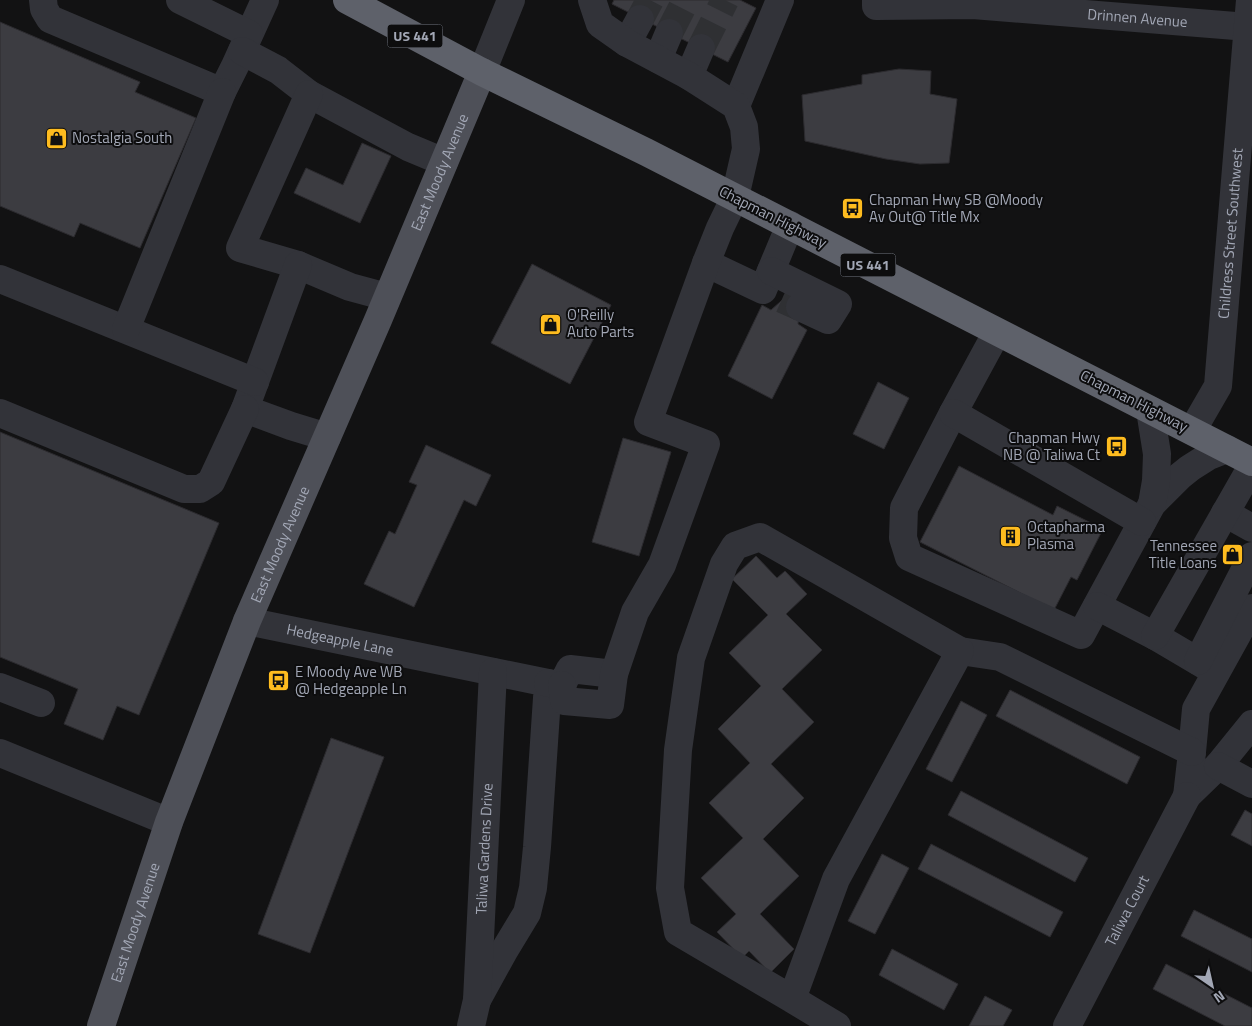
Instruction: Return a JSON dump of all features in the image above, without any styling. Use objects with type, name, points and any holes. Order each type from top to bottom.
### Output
[{"type":"highway","name":"Chapman Highway","points":[[347,0],[482,72],[646,152],[1252,462]]},
{"type":"main road","name":"East Moody Avenue","points":[[101,1026],[169,822],[247,621],[482,72]]},
{"type":"street","points":[[43,0],[44,9],[50,19],[222,92]]},
{"type":"street","points":[[180,0],[246,42],[309,94],[408,147],[444,162]]},
{"type":"street","points":[[126,329],[222,92],[264,0]]},
{"type":"street","points":[[482,72],[511,0]]},
{"type":"street","points":[[477,1000],[527,912],[533,888],[555,684],[570,669],[614,674],[635,612],[662,565],[706,444],[648,422],[706,263],[735,198],[746,149],[744,128],[736,106],[689,76],[627,43],[600,24],[592,0]]},
{"type":"street","points":[[736,106],[780,0]]},
{"type":"street","name":"Childress Street Southwest","points":[[1192,431],[1218,386],[1250,0]]},
{"type":"street","name":"Drinnen Avenue","points":[[876,3],[973,6],[1248,27]]},
{"type":"street","points":[[627,43],[640,19]]},
{"type":"street","points":[[658,59],[669,33]]},
{"type":"street","points":[[689,76],[701,48]]},
{"type":"street","points":[[309,94],[240,248],[298,265],[350,287],[387,297]]},
{"type":"street","points":[[706,263],[779,292],[790,225]]},
{"type":"street","points":[[0,413],[184,489],[200,490],[211,482],[245,410],[298,265]]},
{"type":"street","points":[[0,279],[255,382]]},
{"type":"street","points":[[997,332],[904,508],[903,538],[909,556],[1081,635],[1147,513],[1156,481],[1157,454],[1150,410]]},
{"type":"street","points":[[245,410],[327,437]]},
{"type":"street","points":[[953,413],[1147,513]]},
{"type":"street","points":[[1147,513],[1180,476],[1209,456],[1227,449]]},
{"type":"street","points":[[1155,636],[1252,466]]},
{"type":"street","points":[[1225,513],[1252,528]]},
{"type":"street","points":[[837,1026],[678,932],[670,888],[678,750],[691,658],[724,564],[735,546],[760,537],[960,651],[1000,657],[1192,752]]},
{"type":"street","points":[[1097,606],[1207,666],[1252,556]]},
{"type":"street","name":"Taliwa Court","points":[[1187,796],[1196,709],[1207,666],[1252,608]]},
{"type":"street","name":"Hedgeapple Lane","points":[[247,621],[555,684]]},
{"type":"street","points":[[792,999],[836,879],[960,651]]},
{"type":"street","name":"Taliwa Gardens Drive","points":[[472,1026],[477,1000],[493,672]]},
{"type":"street","points":[[0,687],[41,703]]},
{"type":"street","name":"Taliwa Court","points":[[1067,1026],[1187,796],[1218,766],[1252,724]]},
{"type":"street","points":[[0,753],[169,822]]},
{"type":"street","points":[[1218,766],[1252,784]]},
{"type":"building","points":[[614,0],[740,0],[756,8],[728,62],[612,4]]},
{"type":"building","points":[[0,22],[140,82],[135,92],[196,118],[140,248],[80,223],[74,237],[0,206]]},
{"type":"building","points":[[899,69],[931,71],[930,94],[957,99],[949,163],[920,164],[886,159],[805,141],[802,95],[862,84],[862,75]]},
{"type":"building","points":[[362,143],[391,156],[360,223],[294,193],[306,168],[343,185]]},
{"type":"building","name":"O'Reilly Auto Parts","points":[[532,264],[611,305],[570,384],[491,343]]},
{"type":"building","points":[[790,293],[801,299],[798,324],[807,330],[772,399],[728,376],[762,305],[771,310]]},
{"type":"building","points":[[878,382],[909,398],[884,449],[853,434]]},
{"type":"building","points":[[0,432],[219,523],[139,715],[117,706],[103,740],[64,724],[78,689],[0,657]]},
{"type":"building","points":[[623,438],[671,452],[639,556],[592,542]]},
{"type":"building","points":[[426,445],[491,475],[476,506],[464,500],[414,607],[364,584],[389,531],[395,534],[417,485],[409,482]]},
{"type":"building","name":"Octapharma Plasma","points":[[959,466],[1053,515],[1057,506],[1103,529],[1077,580],[1071,577],[1054,610],[920,542]]},
{"type":"building","points":[[756,556],[777,578],[785,571],[807,594],[786,614],[822,650],[782,689],[814,722],[771,764],[804,798],[763,839],[799,876],[760,914],[794,949],[770,973],[749,951],[742,958],[717,932],[736,914],[701,878],[743,838],[709,803],[750,763],[718,729],[761,686],[729,653],[768,615],[732,579]]},
{"type":"building","points":[[1010,690],[1140,757],[1127,784],[996,716]]},
{"type":"building","points":[[961,701],[987,715],[952,782],[926,769]]},
{"type":"building","points":[[331,738],[384,757],[310,953],[258,934]]},
{"type":"building","points":[[961,791],[1088,858],[1075,882],[948,815]]},
{"type":"building","points":[[1245,810],[1252,814],[1252,846],[1231,835]]},
{"type":"building","points":[[931,844],[1063,912],[1050,937],[918,869]]},
{"type":"building","points":[[882,854],[909,868],[875,934],[848,921]]},
{"type":"building","points":[[1194,910],[1252,939],[1252,972],[1181,936]]},
{"type":"building","points":[[892,949],[958,984],[944,1010],[879,975]]},
{"type":"building","points":[[1166,964],[1252,1008],[1252,1026],[1225,1026],[1153,989]]},
{"type":"building","points":[[985,996],[1012,1010],[1003,1026],[969,1026]]},
{"type":"tunnel","points":[[640,19],[650,0]]},
{"type":"tunnel","points":[[669,33],[686,0]]},
{"type":"tunnel","points":[[701,48],[725,0]]},
{"type":"tunnel","points":[[782,299],[800,307]]},
{"type":"place","name":"Nostalgia South","points":[[56,138]]},
{"type":"place","name":"Chapman Hwy SB @Moody Av Out@ Title Mx","points":[[853,209]]},
{"type":"place","name":"O'Reilly Auto Parts","points":[[551,324]]},
{"type":"place","name":"Chapman Hwy NB @ Taliwa Ct","points":[[1116,447]]},
{"type":"place","name":"Octapharma Plasma","points":[[1011,536]]},
{"type":"place","name":"Tennessee Title Loans","points":[[1233,555]]},
{"type":"place","name":"E Moody Ave WB @ Hedgeapple Ln","points":[[279,681]]}]
